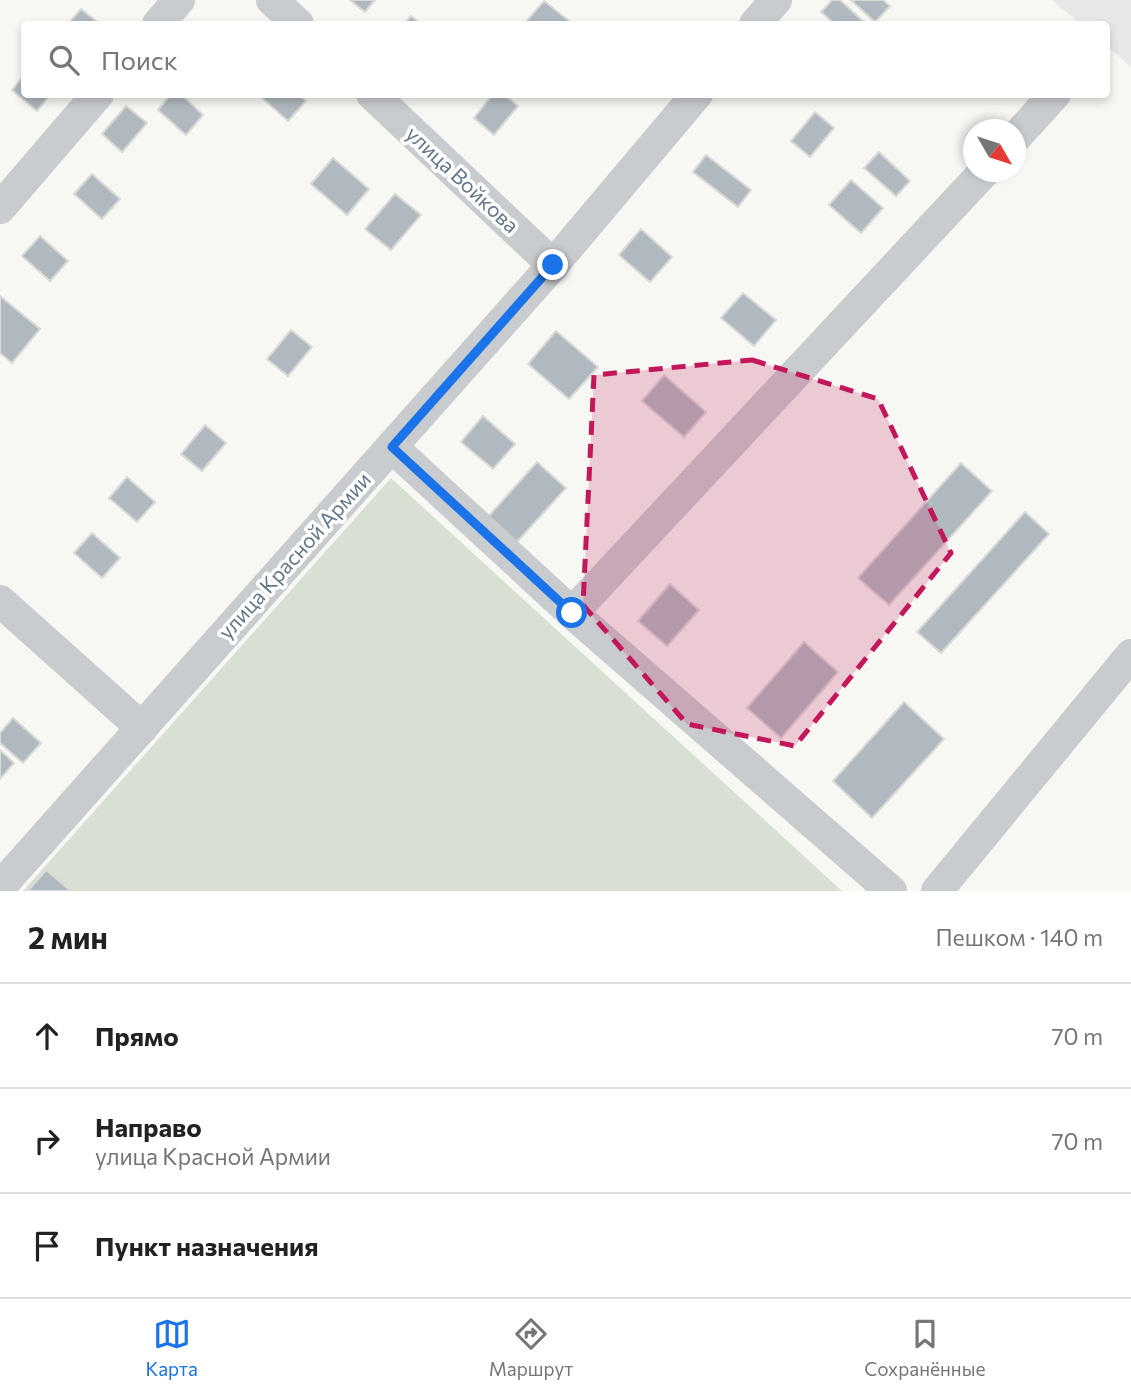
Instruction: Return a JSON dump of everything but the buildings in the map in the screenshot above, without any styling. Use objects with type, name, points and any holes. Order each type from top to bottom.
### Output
[{"type":"street","points":[[161,21],[179,0]]},
{"type":"street","points":[[272,0],[295,21]]},
{"type":"street","points":[[758,21],[776,0]]},
{"type":"street","points":[[0,208],[95,98]]},
{"type":"street","name":"улица Войкова","points":[[376,98],[553,265]]},
{"type":"street","name":"улица Красной Армии","points":[[0,887],[553,265],[693,98]]},
{"type":"street","points":[[1026,126],[1051,98]]},
{"type":"street","points":[[572,613],[975,182]]},
{"type":"street","points":[[392,447],[572,613],[891,891]]},
{"type":"street","points":[[0,601],[142,728]]},
{"type":"street","points":[[937,891],[1131,655]]},
{"type":"highlighted area","points":[[752,360],[878,399],[951,553],[795,746],[687,724],[583,605],[594,375]]},
{"type":"shaded area","points":[[1052,0],[1131,0],[1131,67],[1110,49],[1110,21],[1077,21]]},
{"type":"shaded area","points":[[391,478],[842,891],[23,891]]},
{"type":"route","points":[[553,265],[392,447],[572,613]]}]
